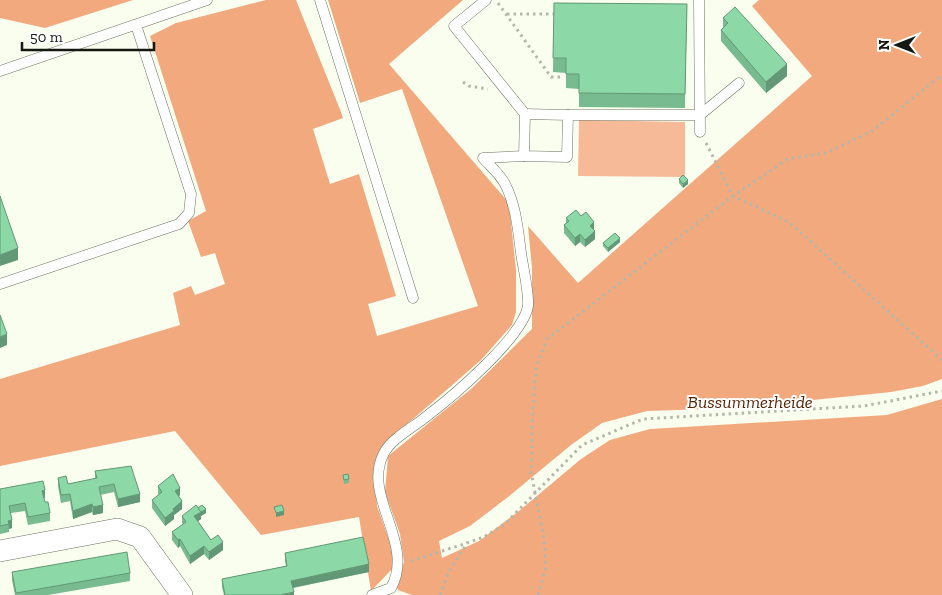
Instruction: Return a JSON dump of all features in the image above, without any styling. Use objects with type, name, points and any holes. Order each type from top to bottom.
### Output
[{"type":"street","points":[[0,551],[117,529],[140,538],[173,591]]},
{"type":"lane","points":[[0,71],[207,0]]},
{"type":"lane","points":[[320,0],[413,298]]},
{"type":"lane","points":[[486,0],[454,26],[525,114],[524,156]]},
{"type":"lane","points":[[699,0],[700,132]]},
{"type":"lane","points":[[0,284],[179,224],[189,213],[192,194],[136,25]]},
{"type":"lane","points":[[525,114],[700,115],[739,83]]},
{"type":"lane","points":[[372,595],[391,588],[398,570],[398,549],[381,497],[380,474],[383,454],[390,444],[454,393],[498,352],[519,327],[528,306],[515,211],[504,182],[483,158],[524,156],[567,157],[568,115]]},
{"type":"path","points":[[496,0],[552,77],[563,77]]},
{"type":"path","points":[[506,14],[560,14]]},
{"type":"path","points":[[538,595],[546,568],[544,538],[531,472],[536,368],[547,339],[733,196],[788,159],[826,152],[872,131],[938,78],[942,78]]},
{"type":"path","points":[[700,132],[733,196],[789,222],[942,360]]},
{"type":"path","points":[[398,570],[411,561],[484,538],[505,524],[582,445],[643,419],[864,406],[942,391]]},
{"type":"path","points":[[440,595],[449,572],[467,543]]},
{"type":"shaded area","points":[[579,120],[685,122],[685,177],[578,176]]},
{"type":"green space","points":[[0,0],[133,0],[45,28],[0,18]]},
{"type":"green space","points":[[266,0],[296,0],[343,118],[313,129],[330,184],[359,174],[396,296],[368,304],[377,336],[478,306],[402,89],[360,103],[328,0],[463,0],[389,64],[509,203],[516,270],[516,312],[512,325],[481,360],[383,445],[374,467],[377,506],[393,551],[394,567],[371,591],[359,517],[261,535],[175,431],[0,466],[0,379],[180,325],[173,293],[191,286],[195,295],[225,284],[215,253],[201,257],[188,221],[206,211],[150,36],[176,23]]},
{"type":"green space","name":"Bussummerheide","points":[[759,0],[942,0],[942,379],[923,386],[891,392],[736,408],[647,411],[602,423],[571,445],[470,526],[439,541],[442,558],[479,541],[519,511],[581,459],[610,440],[650,429],[887,415],[942,399],[942,595],[412,595],[398,590],[396,585],[404,562],[400,534],[385,492],[388,456],[471,389],[532,329],[532,268],[528,226],[578,283],[812,76],[752,6]]},
{"type":"building","points":[[554,3],[687,4],[685,94],[579,93],[579,74],[566,74],[566,58],[553,58]]},
{"type":"building","points":[[735,7],[787,64],[766,82],[721,30],[728,23],[723,18]]},
{"type":"building","points":[[683,175],[688,180],[683,184],[679,179]]},
{"type":"building","points":[[0,196],[18,248],[0,255]]},
{"type":"building","points":[[576,210],[581,216],[586,212],[594,222],[590,226],[595,231],[585,240],[580,234],[575,238],[564,225],[569,221],[566,218]]},
{"type":"building","points":[[615,233],[620,238],[608,248],[603,243]]},
{"type":"building","points":[[0,315],[7,334],[0,337]]},
{"type":"building","points":[[131,466],[140,494],[118,499],[114,484],[99,487],[103,505],[93,507],[92,504],[73,511],[70,494],[61,495],[58,478],[66,476],[68,484],[97,478],[95,471]]},
{"type":"building","points":[[173,474],[180,488],[175,491],[182,501],[165,518],[152,500],[162,492],[158,486]]},
{"type":"building","points":[[348,474],[349,479],[344,480],[343,475]]},
{"type":"building","points":[[43,481],[45,490],[42,491],[45,502],[48,502],[50,513],[28,517],[25,503],[9,506],[12,520],[8,521],[9,524],[0,526],[0,489]]},
{"type":"building","points":[[196,505],[201,512],[194,516],[211,540],[218,535],[223,542],[209,552],[204,546],[190,556],[180,539],[178,540],[172,532],[186,522],[182,516]]},
{"type":"building","points":[[202,505],[206,509],[201,512],[198,508]]},
{"type":"building","points":[[282,505],[284,511],[276,513],[274,507]]},
{"type":"building","points":[[363,537],[369,564],[291,581],[294,592],[280,595],[225,595],[222,579],[287,566],[285,553]]},
{"type":"building","points":[[127,552],[130,573],[16,593],[12,572]]}]
